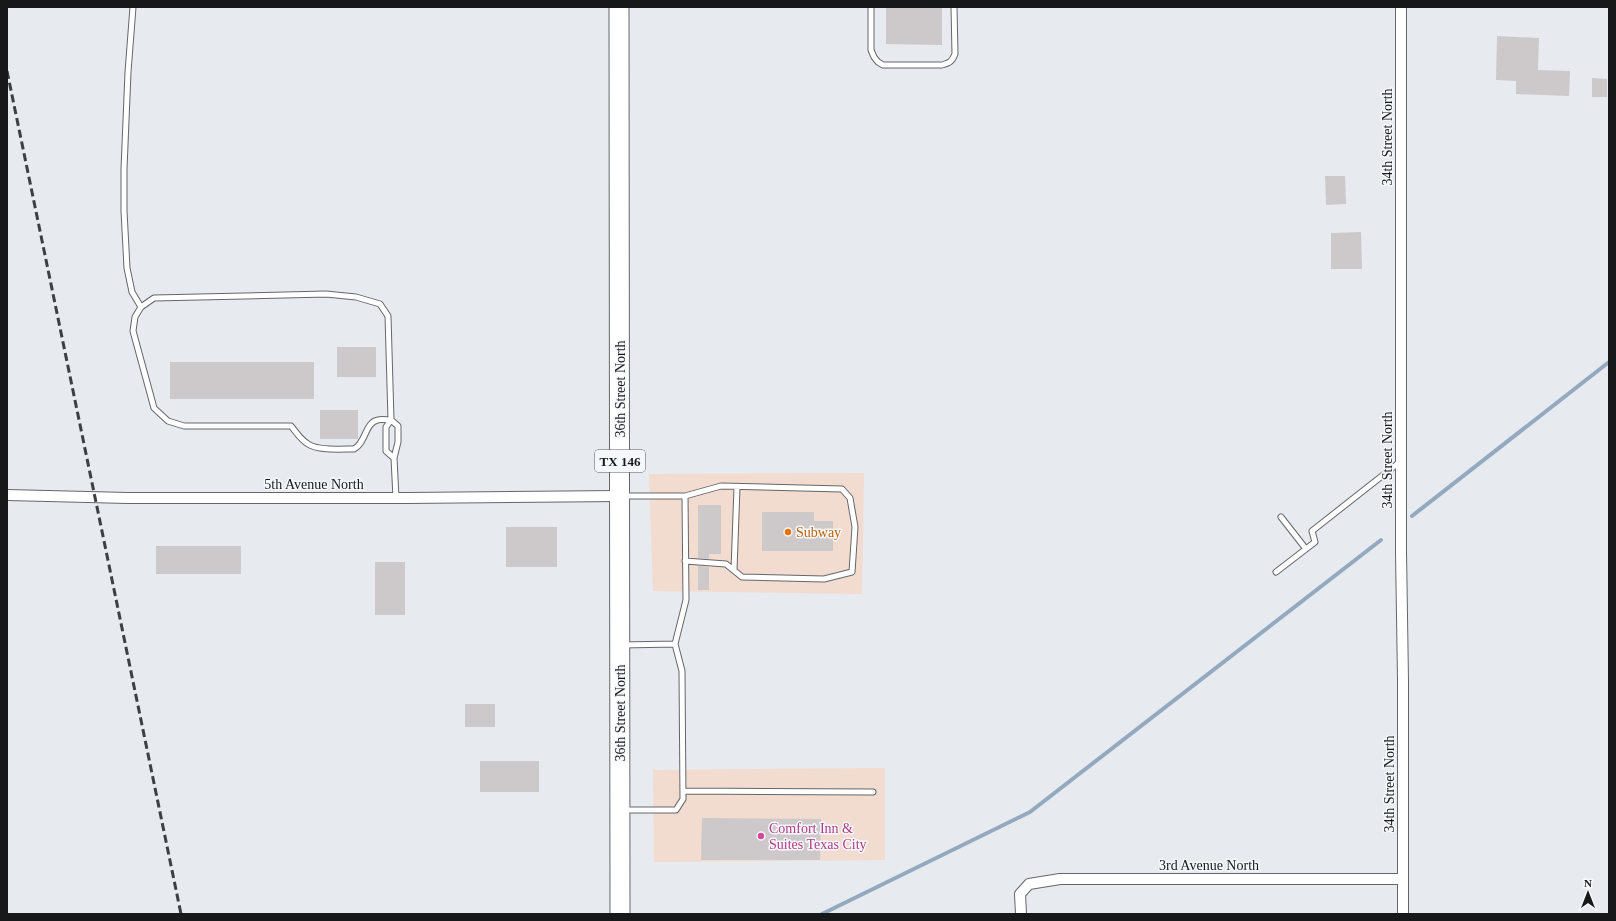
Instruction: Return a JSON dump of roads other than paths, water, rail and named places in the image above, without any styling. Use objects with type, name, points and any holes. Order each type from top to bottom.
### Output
[{"type":"highway","name":"36th Street North","points":[[619,7],[620,914]]},
{"type":"street","name":"34th Street North","points":[[1401,7],[1403,914]]},
{"type":"street","name":"5th Avenue North","points":[[7,494],[128,498],[620,496]]},
{"type":"street","name":"3rd Avenue North","points":[[1021,914],[1020,894],[1029,884],[1060,879],[1403,879]]},
{"type":"lane","points":[[133,7],[128,72],[124,169],[124,211],[127,268],[132,292],[140,306]]},
{"type":"lane","points":[[871,7],[871,50],[874,57],[883,65],[942,65],[953,60],[955,54],[954,7]]},
{"type":"lane","points":[[394,458],[386,451],[385,442],[386,427],[391,420],[388,316],[380,304],[356,297],[326,294],[154,298],[140,306],[135,317],[133,331],[154,408],[168,420],[184,426],[291,426],[309,445],[319,448],[354,449],[360,446],[369,425],[377,420],[391,420],[398,426],[398,442],[394,458],[396,498]]},
{"type":"lane","points":[[1276,572],[1315,542],[1312,531],[1402,460]]},
{"type":"lane","points":[[620,496],[685,496],[722,486],[842,489],[850,498],[855,527],[852,572],[824,578],[742,577],[726,564],[685,561]]},
{"type":"lane","points":[[734,570],[737,487]]},
{"type":"lane","points":[[620,810],[676,810],[684,799],[682,671],[675,644],[686,600],[685,496]]},
{"type":"lane","points":[[1281,517],[1306,549]]},
{"type":"lane","points":[[620,645],[675,644]]},
{"type":"lane","points":[[684,791],[872,792]]},
{"type":"waterway","points":[[1412,516],[1609,362]]},
{"type":"waterway","points":[[822,914],[1030,812],[1381,540]]},
{"type":"railway","points":[[7,71],[181,914]]},
{"type":"place","name":"Subway","points":[[788,532]]},
{"type":"place","name":"Comfort Inn & Suites Texas City","points":[[761,836]]}]
